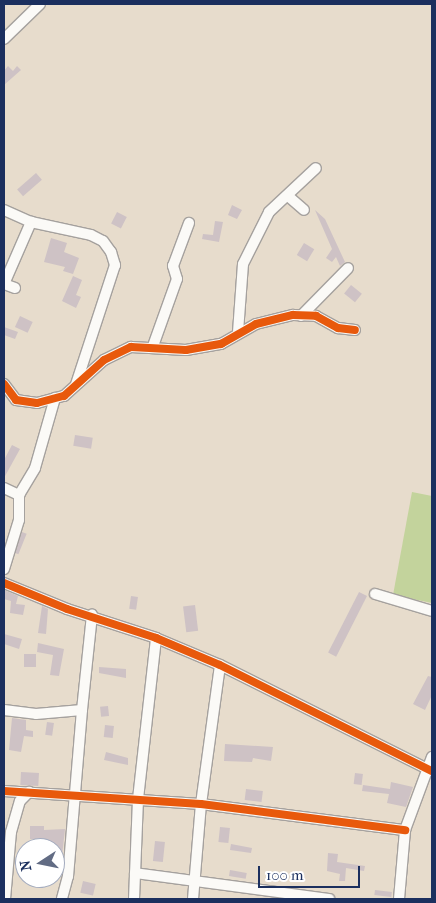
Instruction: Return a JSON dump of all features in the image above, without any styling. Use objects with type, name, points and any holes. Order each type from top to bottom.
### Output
[{"type":"street","points":[[4,39],[40,4]]},
{"type":"street","points":[[238,332],[243,264],[269,212],[316,168]]},
{"type":"street","points":[[288,196],[304,210]]},
{"type":"street","points":[[4,210],[31,222],[91,235],[103,241],[115,265],[76,384]]},
{"type":"street","points":[[15,288],[4,284],[31,222]]},
{"type":"street","points":[[153,346],[177,279],[173,266],[190,223]]},
{"type":"street","points":[[301,316],[348,268]]},
{"type":"street","points":[[4,384],[16,400],[37,403],[64,396],[115,352],[140,345],[186,350],[221,344],[238,332],[256,324],[301,316],[316,316],[338,328],[354,330]]},
{"type":"street","points":[[5,562],[19,520],[19,495],[35,468],[54,398]]},
{"type":"street","points":[[4,488],[19,495]]},
{"type":"street","points":[[4,583],[67,609],[92,615],[156,638],[220,665],[429,769]]},
{"type":"street","points":[[375,594],[432,612]]},
{"type":"street","points":[[62,899],[68,876],[72,793],[92,615]]},
{"type":"street","points":[[134,899],[138,799],[156,638]]},
{"type":"street","points":[[193,899],[201,804],[220,665]]},
{"type":"street","points":[[4,710],[36,714],[82,710]]},
{"type":"street","points":[[400,899],[405,830],[429,769],[432,756]]},
{"type":"street","points":[[4,791],[72,793],[201,804],[405,830]]},
{"type":"street","points":[[5,899],[11,832],[20,801],[29,792]]},
{"type":"street","points":[[135,873],[329,899]]},
{"type":"green space","points":[[412,492],[432,496],[432,603],[393,595]]},
{"type":"building","points":[[8,66],[13,71],[17,66],[21,70],[4,85],[4,71]]},
{"type":"building","points":[[36,173],[42,180],[23,196],[17,189]]},
{"type":"building","points":[[232,205],[242,210],[237,219],[228,215]]},
{"type":"building","points":[[315,210],[325,219],[345,262],[340,266],[336,257],[332,262],[326,258],[332,249]]},
{"type":"building","points":[[117,212],[127,217],[121,229],[111,224]]},
{"type":"building","points":[[215,221],[223,222],[219,242],[202,239],[203,234],[213,235]]},
{"type":"building","points":[[51,238],[67,243],[64,252],[79,258],[73,274],[63,271],[65,267],[44,262]]},
{"type":"building","points":[[304,243],[314,249],[307,261],[297,255]]},
{"type":"building","points":[[73,276],[82,280],[76,295],[81,297],[76,308],[62,301]]},
{"type":"building","points":[[351,285],[362,294],[355,302],[344,294]]},
{"type":"building","points":[[20,316],[33,322],[28,333],[15,327]]},
{"type":"building","points":[[4,327],[18,332],[15,339],[4,335]]},
{"type":"building","points":[[75,435],[93,438],[91,449],[73,446]]},
{"type":"building","points":[[12,445],[20,449],[4,478],[4,460]]},
{"type":"building","points":[[22,532],[27,534],[18,554],[14,552]]},
{"type":"building","points":[[4,590],[18,596],[16,604],[25,605],[23,615],[10,613],[11,601],[4,599]]},
{"type":"building","points":[[359,592],[367,596],[336,657],[328,653]]},
{"type":"building","points":[[131,596],[138,597],[136,610],[129,609]]},
{"type":"building","points":[[195,605],[198,631],[186,632],[183,606]]},
{"type":"building","points":[[42,606],[48,609],[46,634],[38,633]]},
{"type":"building","points":[[4,634],[22,639],[19,649],[4,644]]},
{"type":"building","points":[[38,643],[64,649],[59,676],[50,675],[53,655],[37,652]]},
{"type":"building","points":[[24,654],[36,654],[36,667],[24,667]]},
{"type":"building","points":[[99,667],[126,669],[126,678],[99,673]]},
{"type":"building","points":[[428,676],[432,677],[432,695],[425,710],[413,704]]},
{"type":"building","points":[[108,706],[109,716],[101,717],[100,707]]},
{"type":"building","points":[[12,718],[26,720],[26,730],[33,731],[33,737],[24,736],[21,752],[9,750]]},
{"type":"building","points":[[47,722],[54,723],[52,736],[45,735]]},
{"type":"building","points":[[105,725],[114,726],[113,738],[104,737]]},
{"type":"building","points":[[225,744],[273,747],[271,761],[253,758],[252,762],[224,761]]},
{"type":"building","points":[[106,752],[128,758],[128,765],[104,760]]},
{"type":"building","points":[[21,772],[39,773],[38,786],[20,785]]},
{"type":"building","points":[[355,773],[363,774],[362,785],[354,784]]},
{"type":"building","points":[[391,782],[413,787],[406,807],[387,803],[389,794],[362,791],[363,785],[390,789]]},
{"type":"building","points":[[246,789],[263,791],[262,802],[245,800]]},
{"type":"building","points":[[30,826],[44,826],[44,830],[65,829],[64,838],[30,838]]},
{"type":"building","points":[[220,827],[230,828],[228,843],[218,842]]},
{"type":"building","points":[[155,841],[165,842],[163,862],[153,861]]},
{"type":"building","points":[[231,844],[252,848],[251,853],[230,850]]},
{"type":"building","points":[[328,853],[338,854],[337,862],[365,866],[364,871],[346,868],[345,881],[339,881],[340,874],[327,871]]},
{"type":"building","points":[[230,870],[247,873],[246,879],[229,876]]},
{"type":"building","points":[[83,881],[96,884],[93,896],[80,893]]},
{"type":"building","points":[[375,890],[392,892],[391,897],[374,895]]},
{"type":"cycle path","points":[[4,384],[16,400],[37,403],[64,396],[104,360],[131,347],[186,350],[221,344],[256,324],[293,315],[316,316],[338,328],[355,330]]},
{"type":"cycle path","points":[[4,583],[67,609],[156,638],[220,665],[432,771]]},
{"type":"cycle path","points":[[4,791],[201,804],[405,830]]}]
